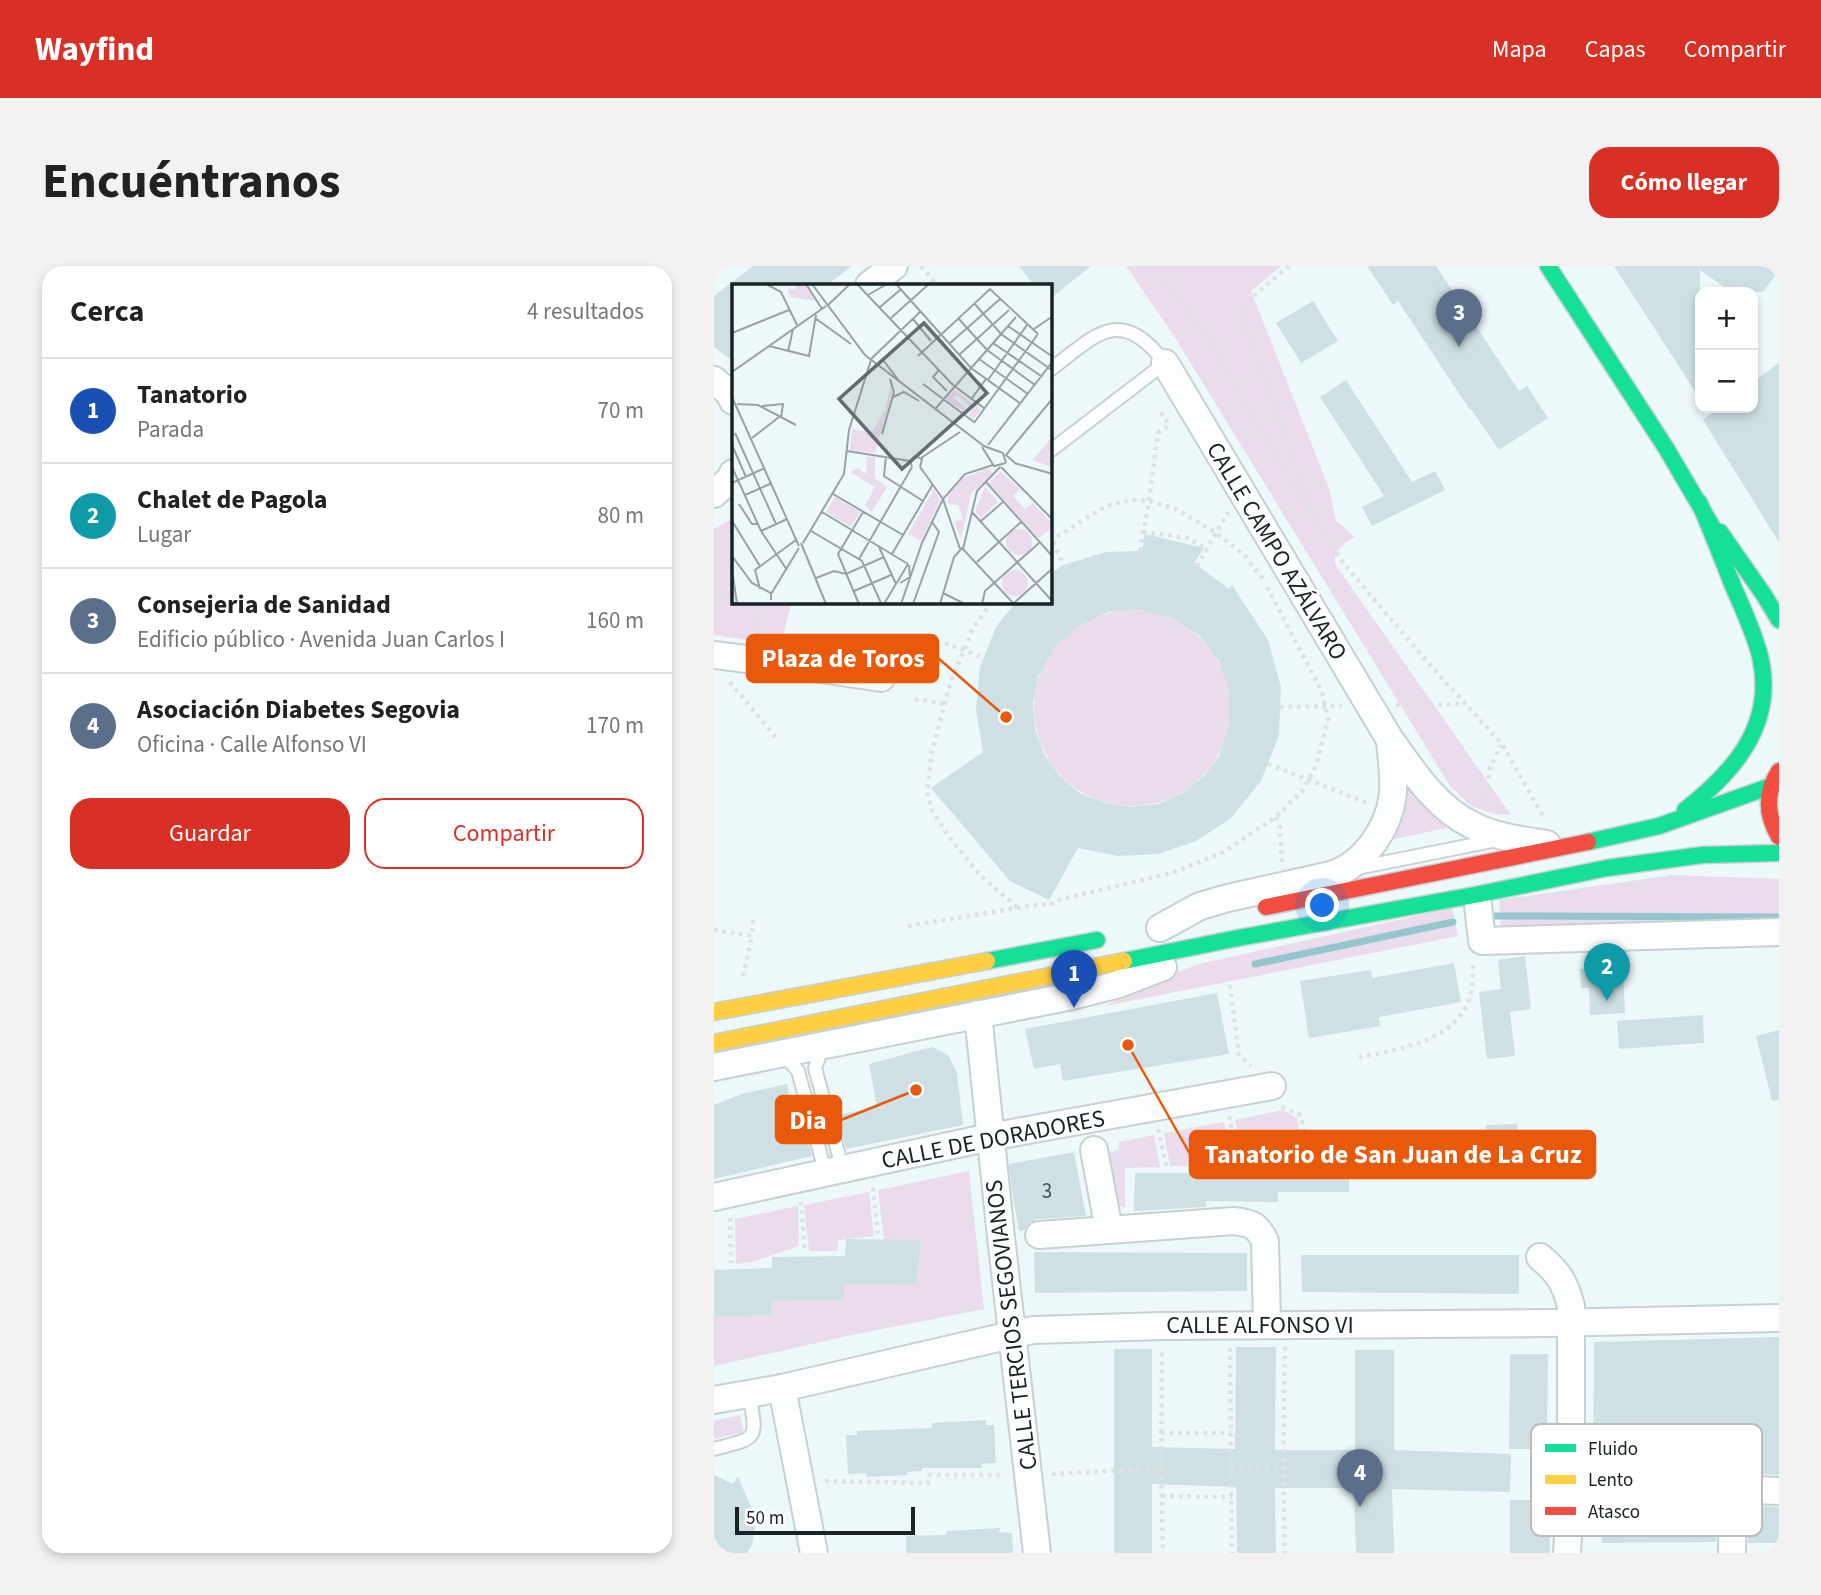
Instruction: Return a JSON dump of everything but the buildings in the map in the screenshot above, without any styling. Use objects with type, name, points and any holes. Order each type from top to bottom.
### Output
[{"type":"main road","points":[[1548,266],[1776,622]]},
{"type":"main road","points":[[1667,824],[1703,797],[1729,769],[1755,730],[1763,698],[1760,662],[1753,635],[1699,502]]},
{"type":"main road","points":[[1779,771],[1771,786],[1768,805],[1772,825],[1779,837]]},
{"type":"main road","points":[[1253,909],[1559,838],[1667,824],[1771,786]]},
{"type":"main road","points":[[714,1043],[1238,938],[1607,869],[1702,855],[1779,853]]},
{"type":"main road","points":[[1154,929],[1226,914]]},
{"type":"main road","points":[[714,1012],[1111,937]]},
{"type":"street","points":[[870,284],[894,266]]},
{"type":"street","name":"CALLE CAMPO AZÁLVARO","points":[[1165,363],[1389,738],[1416,775],[1450,812],[1471,825],[1507,838],[1559,838]]},
{"type":"street","points":[[714,494],[732,475]]},
{"type":"street","points":[[720,667],[801,666],[881,678]]},
{"type":"street","name":"CALLE CAMPO AZÁLVARO","points":[[1343,871],[1362,856],[1388,818],[1394,786],[1389,738]]},
{"type":"street","points":[[1154,929],[1200,906],[1343,871]]},
{"type":"street","points":[[1478,905],[1482,941],[1779,932]]},
{"type":"street","points":[[714,1068],[1072,996],[1116,985],[1238,938]]},
{"type":"street","name":"CALLE TERCIOS SEGOVIANOS","points":[[978,1014],[1037,1553]]},
{"type":"street","name":"CALLE DE DORADORES","points":[[722,1207],[835,1172],[990,1137],[1272,1086]]},
{"type":"street","points":[[1094,1150],[1109,1230]]},
{"type":"street","points":[[1039,1235],[1234,1221],[1255,1226],[1265,1241],[1276,1325]]},
{"type":"street","points":[[1540,1258],[1557,1273],[1565,1285],[1571,1306],[1571,1424]]},
{"type":"street","name":"CALLE ALFONSO VI","points":[[714,1400],[782,1388],[1033,1330],[1779,1318]]},
{"type":"street","points":[[782,1388],[814,1553]]},
{"type":"lane","name":"CALLE CAMPO AZÁLVARO","points":[[1052,368],[1095,336],[1112,329],[1139,335],[1165,363]]},
{"type":"lane","points":[[1052,449],[1165,363]]},
{"type":"lane","points":[[1343,871],[1507,838]]},
{"type":"lane","points":[[1430,904],[1452,907],[1478,905],[1503,896],[1514,887]]},
{"type":"lane","points":[[783,1053],[798,1071],[822,1160],[835,1172],[839,1156],[815,1068],[824,1045]]},
{"type":"lane","points":[[714,1449],[742,1441],[753,1433],[755,1426],[749,1393]]},
{"type":"path","points":[[921,266],[936,284]]},
{"type":"path","points":[[1154,266],[1211,344],[1291,481],[1344,564],[1502,744],[1559,838]]},
{"type":"path","points":[[1289,266],[1257,293],[1241,315],[1315,520]]},
{"type":"path","points":[[1140,551],[1158,433],[1169,425],[1160,411]]},
{"type":"path","points":[[1197,566],[1241,489]]},
{"type":"path","points":[[908,926],[1041,904],[1050,905],[1057,900],[1172,873],[1222,853],[1276,817],[1303,790],[1316,766],[1328,719],[1322,692],[1263,579],[1243,554],[1216,533],[1176,509],[1149,501],[1130,500],[1106,506],[1052,537]]},
{"type":"path","points":[[714,528],[714,549],[732,553]]},
{"type":"path","points":[[1143,532],[1188,538],[1207,549]]},
{"type":"path","points":[[1052,540],[1063,565]]},
{"type":"path","points":[[714,594],[732,598]]},
{"type":"path","points":[[755,646],[760,604]]},
{"type":"path","points":[[991,604],[974,628],[950,684],[932,752],[927,792],[932,811],[953,842],[980,875],[1018,908]]},
{"type":"path","points":[[945,643],[984,658]]},
{"type":"path","points":[[720,667],[776,738]]},
{"type":"path","points":[[915,699],[945,704]]},
{"type":"path","points":[[1338,706],[1345,716]]},
{"type":"path","points":[[1483,816],[1490,767],[1502,744]]},
{"type":"path","points":[[1268,764],[1375,805]]},
{"type":"path","points":[[1276,817],[1283,849],[1282,870]]},
{"type":"path","points":[[743,977],[753,918]]},
{"type":"path","points":[[714,930],[752,936]]},
{"type":"path","points":[[1359,1056],[1423,1042],[1451,1025],[1467,1004],[1472,991],[1473,954]]},
{"type":"path","points":[[1230,985],[1239,1055]]},
{"type":"path","points":[[1228,1115],[1238,1157]]},
{"type":"path","points":[[1158,1129],[1167,1169]]},
{"type":"path","points":[[789,1203],[801,1201],[805,1252]]},
{"type":"path","points":[[722,1207],[731,1263]]},
{"type":"path","points":[[1276,1325],[1285,1553]]},
{"type":"path","points":[[1162,1326],[1163,1553]]},
{"type":"path","points":[[1230,1326],[1232,1553]]},
{"type":"path","points":[[1161,1433],[1231,1433]]},
{"type":"path","points":[[845,1481],[928,1483],[929,1475],[1028,1476],[1161,1468]]},
{"type":"path","points":[[1231,1469],[1283,1469]]},
{"type":"path","points":[[1162,1496],[1232,1497]]},
{"type":"shaded area","points":[[1126,266],[1281,266],[1251,291],[1329,488],[1336,521],[1355,537],[1338,551],[1335,564],[1511,815],[1494,814],[1471,806],[1450,786],[1174,336]]},
{"type":"shaded area","points":[[732,519],[732,604],[791,604],[780,645],[714,635],[714,529]]},
{"type":"shaded area","points":[[1132,610],[1170,617],[1187,626],[1201,639],[1214,653],[1223,670],[1230,708],[1223,746],[1214,763],[1201,777],[1187,790],[1170,799],[1132,806],[1094,799],[1077,790],[1063,777],[1050,763],[1041,746],[1034,708],[1041,670],[1050,653],[1063,639],[1077,626],[1094,617]]},
{"type":"shaded area","points":[[1403,777],[1430,813],[1451,827],[1390,840]]},
{"type":"shaded area","points":[[1672,875],[1779,879],[1779,927],[1501,926],[1499,900]]},
{"type":"shaded area","points":[[1452,908],[1458,936],[1105,1006],[1199,964]]},
{"type":"shaded area","points":[[1282,1110],[1297,1118],[1302,1145],[1269,1146],[1269,1157],[1243,1158],[1235,1120]]},
{"type":"shaded area","points":[[1224,1122],[1232,1157],[1197,1157],[1196,1166],[1170,1166],[1164,1133]]},
{"type":"shaded area","points":[[1154,1135],[1160,1167],[1125,1168],[1125,1208],[1118,1205],[1109,1153],[1119,1149],[1119,1142]]},
{"type":"shaded area","points":[[969,1171],[984,1309],[714,1366],[714,1317],[771,1315],[771,1301],[844,1300],[844,1284],[917,1285],[921,1241],[884,1240],[878,1190]]},
{"type":"shaded area","points":[[869,1192],[874,1236],[838,1240],[838,1251],[809,1251],[804,1205]]},
{"type":"shaded area","points":[[798,1206],[799,1246],[752,1262],[736,1264],[735,1219]]},
{"type":"shaded area","points":[[740,1415],[744,1432],[714,1439],[714,1421]]},
{"type":"waterway","points":[[1494,916],[1779,917]]},
{"type":"waterway","points":[[1255,964],[1453,922]]},
{"type":"traffic: fast","points":[[1548,266],[1666,448],[1713,528]]},
{"type":"traffic: fast","points":[[1685,810],[1735,762],[1747,744],[1762,703],[1763,681],[1755,638],[1699,502]]},
{"type":"traffic: fast","points":[[1720,532],[1779,620]]},
{"type":"traffic: fast","points":[[1588,842],[1659,826],[1771,786]]},
{"type":"traffic: fast","points":[[1124,961],[1607,868],[1702,855],[1779,853]]},
{"type":"traffic: fast","points":[[987,961],[1097,940]]},
{"type":"traffic: slow","points":[[714,1012],[987,961]]},
{"type":"traffic: slow","points":[[714,1043],[1124,961]]},
{"type":"traffic: jam","points":[[1779,771],[1769,796],[1770,812],[1779,837]]},
{"type":"traffic: jam","points":[[1266,907],[1588,842]]},
{"type":"place","name":"Consejeria de Sanidad","points":[[1459,347]]},
{"type":"place","name":"Plaza de Toros","points":[[1006,717]]},
{"type":"place","name":"Chalet de Pagola","points":[[1607,1001]]},
{"type":"place","name":"Tanatorio","points":[[1074,1008]]},
{"type":"place","name":"Tanatorio de San Juan de La Cruz","points":[[1128,1045]]},
{"type":"place","name":"Dia","points":[[916,1090]]},
{"type":"place","name":"Asociación Diabetes Segovia","points":[[1360,1507]]}]
